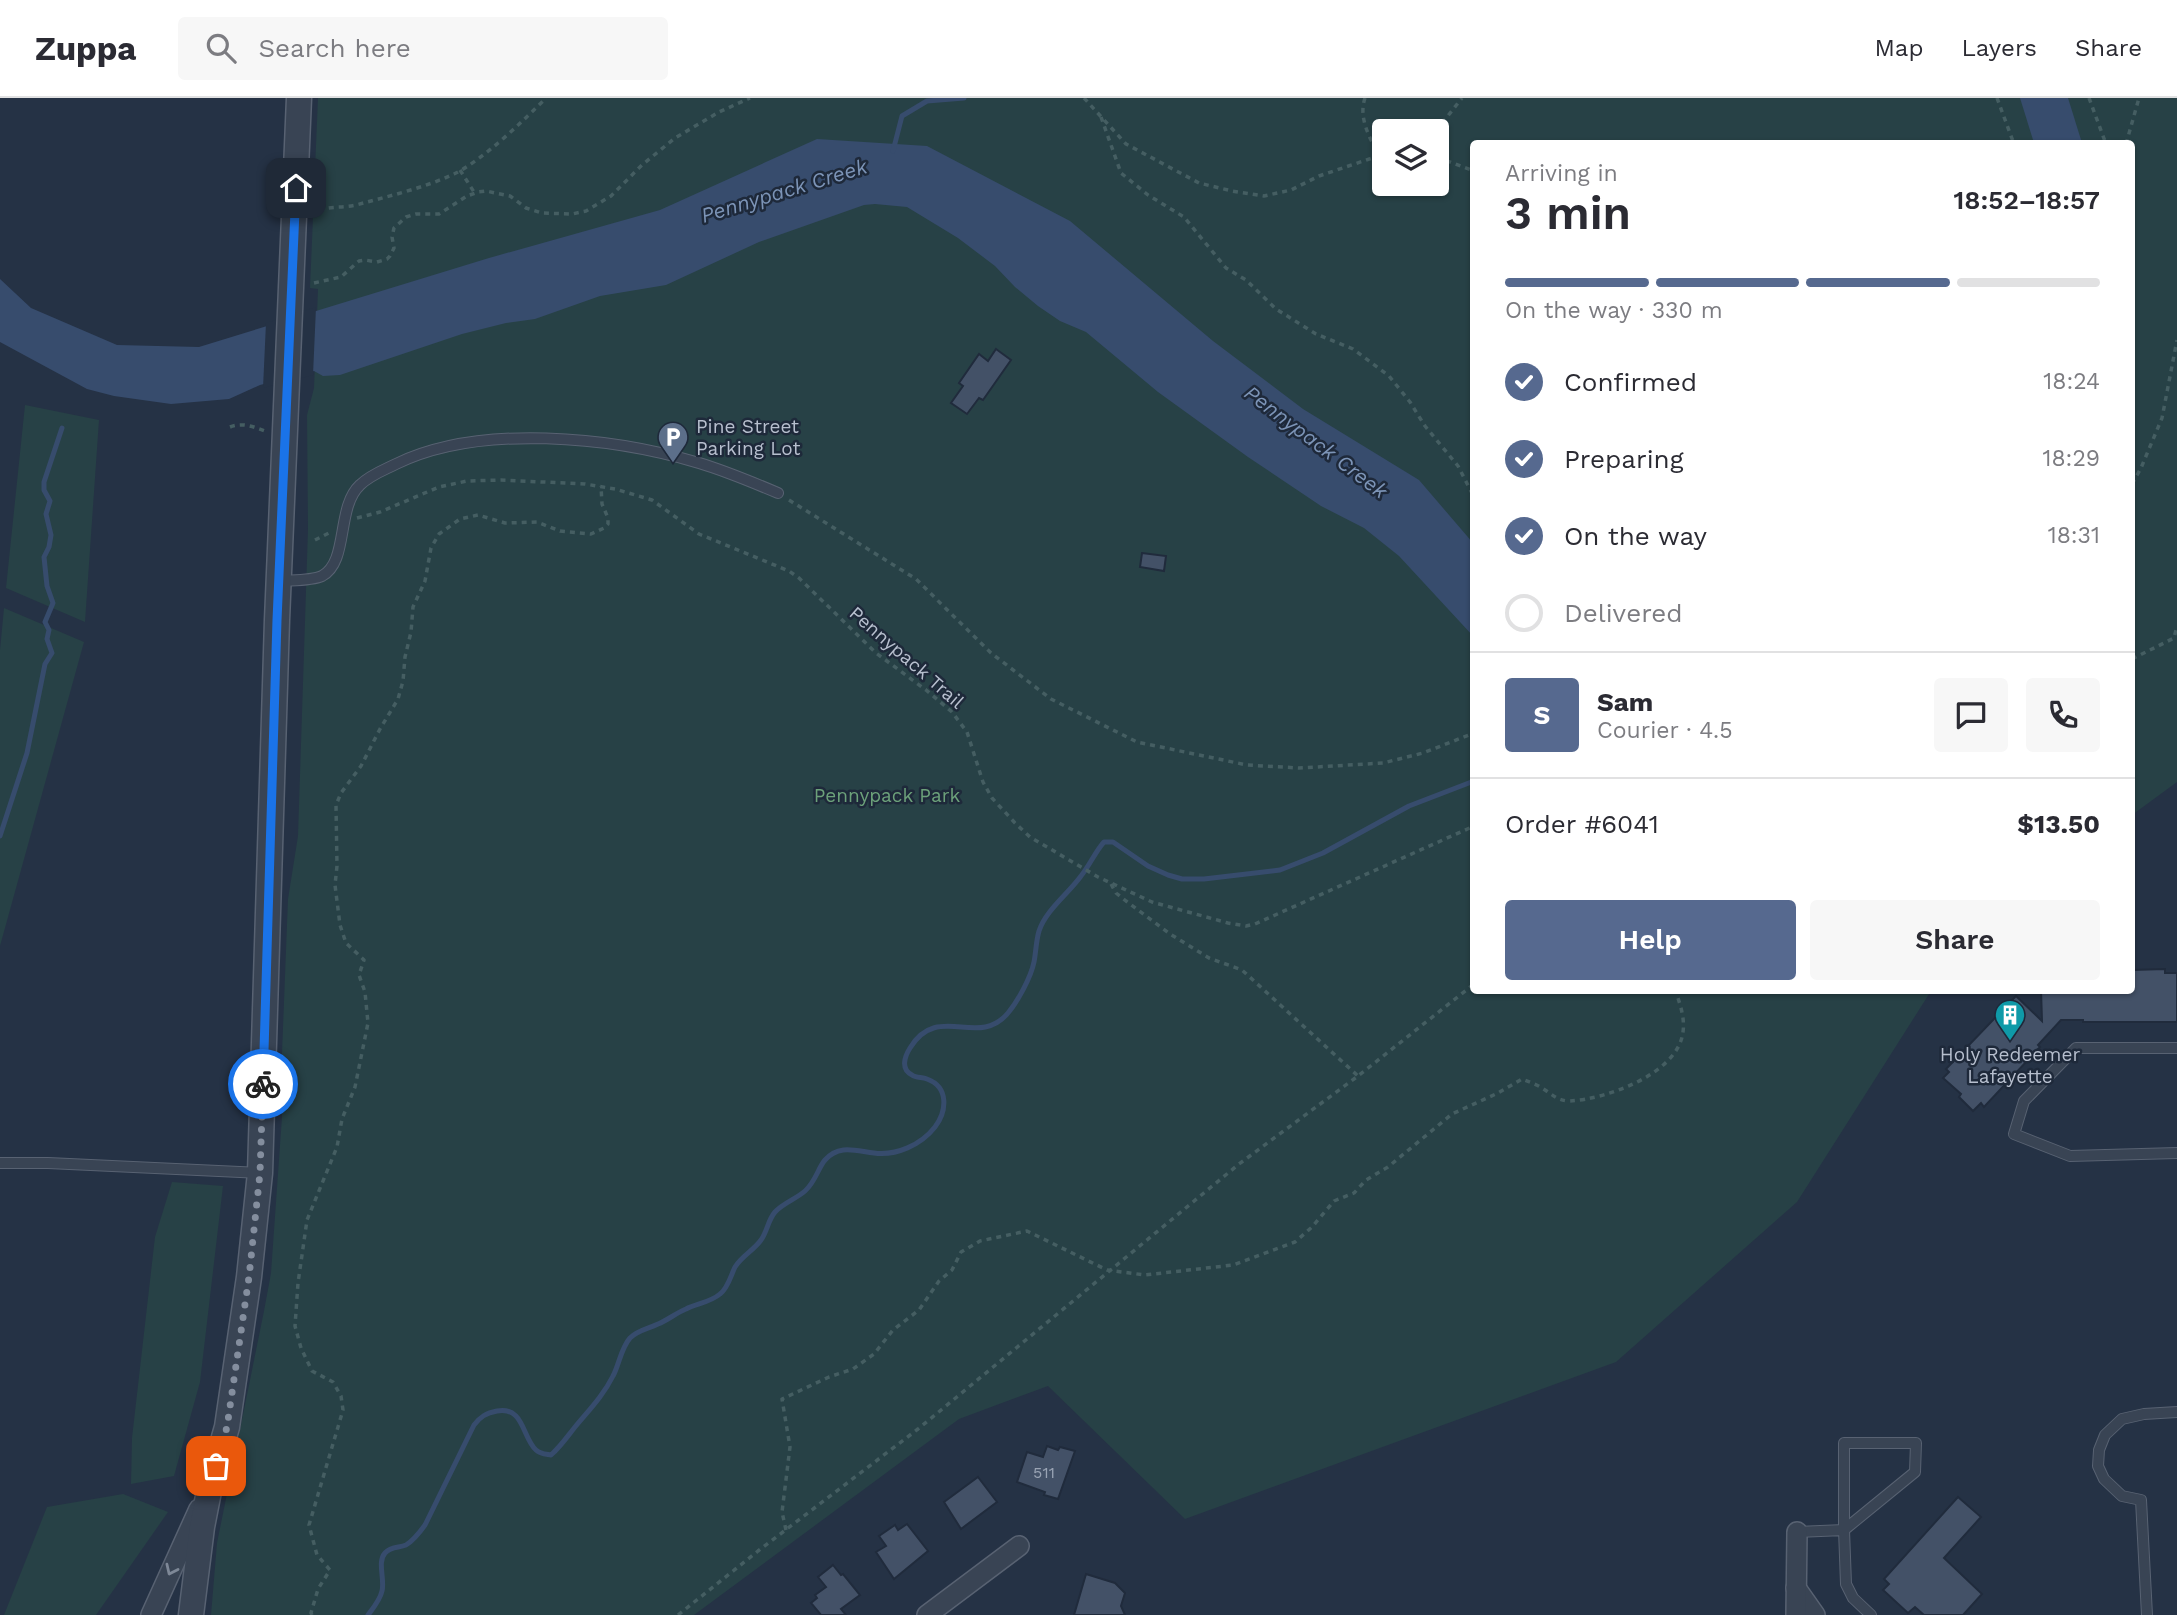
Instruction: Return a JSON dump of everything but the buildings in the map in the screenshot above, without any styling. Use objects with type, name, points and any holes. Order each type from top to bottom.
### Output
[{"type":"street","points":[[191,1615],[202,1527],[210,1486],[227,1427],[249,1277],[260,1173],[279,581],[299,98]]},
{"type":"street","points":[[151,1615],[210,1486]]},
{"type":"street","points":[[1796,1615],[1797,1532]]},
{"type":"street","points":[[927,1615],[1019,1546]]},
{"type":"street","points":[[1796,1588],[1815,1615]]},
{"type":"lane","points":[[279,581],[320,577],[325,573],[336,555],[348,502],[352,494],[370,477],[407,458],[457,444],[502,440],[592,441],[649,451],[720,469],[778,493]]},
{"type":"lane","points":[[2177,1048],[2076,1048],[2024,1101],[2014,1134],[2070,1156],[2177,1153]]},
{"type":"lane","points":[[0,1163],[260,1173]]},
{"type":"lane","points":[[2147,1615],[2140,1500],[2122,1496],[2104,1479],[2098,1466],[2099,1450],[2105,1436],[2122,1419],[2144,1414],[2177,1412]]},
{"type":"lane","points":[[1797,1532],[1844,1530],[1915,1472],[1916,1443],[1844,1443],[1844,1530],[1846,1584],[1853,1598],[1871,1615]]},
{"type":"path","points":[[319,210],[355,205],[414,188],[460,170],[478,159],[546,98]]},
{"type":"path","points":[[314,283],[341,277],[359,261],[377,262],[387,259],[394,248],[394,228],[406,217],[439,214],[474,193],[485,191],[510,195],[534,211],[579,213],[611,195],[675,138],[719,112],[750,98]]},
{"type":"path","points":[[1084,98],[1126,144],[1199,183],[1232,191],[1264,196],[1291,190],[1319,176],[1372,158]]},
{"type":"path","points":[[1364,98],[1362,108],[1366,131],[1372,143]]},
{"type":"path","points":[[1445,119],[1462,98]]},
{"type":"path","points":[[1997,98],[2013,140]]},
{"type":"path","points":[[2089,98],[2105,140]]},
{"type":"path","points":[[2127,140],[2139,98]]},
{"type":"path","points":[[1101,117],[1121,173],[1148,195],[1184,217],[1226,268],[1246,280],[1276,309],[1316,334],[1353,349],[1389,376],[1458,466],[1470,489]]},
{"type":"path","points":[[1449,162],[1470,169]]},
{"type":"path","points":[[460,170],[474,193]]},
{"type":"path","points":[[2135,479],[2162,418],[2177,340]]},
{"type":"path","points":[[230,427],[238,424],[249,425],[265,431]]},
{"type":"path","name":"Pennypack Trail","points":[[343,524],[439,487],[467,481],[572,483],[601,486],[652,500],[699,534],[789,572],[807,584],[876,653],[952,712],[967,732],[983,782],[992,798],[1023,831],[1111,884],[1152,902],[1214,920],[1246,926],[1470,828]]},
{"type":"path","points":[[312,1615],[310,1613],[318,1589],[330,1570],[317,1555],[309,1525],[343,1410],[341,1396],[333,1382],[312,1371],[301,1348],[295,1326],[298,1283],[307,1220],[337,1147],[342,1119],[355,1087],[368,1023],[365,992],[359,975],[364,960],[346,943],[336,902],[336,805],[341,793],[362,766],[398,699],[413,607],[425,581],[431,548],[439,534],[460,519],[478,515],[505,523],[537,522],[570,533],[592,534],[608,524],[602,504],[601,486]]},
{"type":"path","points":[[778,493],[916,579],[991,653],[1051,699],[1137,741],[1247,765],[1299,768],[1382,763],[1423,753],[1470,735]]},
{"type":"path","points":[[2135,658],[2174,638],[2177,626]]},
{"type":"path","points":[[1111,884],[1116,893],[1170,934],[1209,958],[1242,970],[1358,1076]]},
{"type":"path","points":[[678,1615],[918,1429],[1239,1164],[1358,1076],[1470,987]]},
{"type":"path","points":[[786,1530],[782,1512],[790,1447],[782,1399],[853,1369],[874,1354],[893,1330],[919,1310],[939,1281],[952,1270],[961,1252],[980,1241],[1027,1231],[1110,1271],[1145,1275],[1233,1265],[1295,1242],[1334,1201],[1354,1193],[1366,1180],[1388,1167],[1452,1114],[1522,1079],[1544,1089],[1551,1096],[1568,1101],[1605,1094],[1638,1082],[1661,1068],[1678,1048],[1683,1032],[1681,1006],[1676,994]]},
{"type":"green space","name":"Pennypack Park","points":[[318,98],[2177,98],[2177,782],[2135,813],[2135,140],[1470,140],[1470,994],[1929,994],[1797,1202],[1616,1362],[1185,1519],[1048,1386],[959,1419],[694,1615],[211,1615],[217,1543],[271,1273],[282,1117],[288,899],[298,836],[308,529],[307,415],[314,388],[318,289],[310,288]]},
{"type":"green space","points":[[25,405],[99,420],[85,622],[6,588]]},
{"type":"green space","points":[[4,608],[84,642],[0,946],[0,650]]},
{"type":"green space","points":[[172,1182],[223,1186],[200,1382],[174,1476],[131,1484],[132,1438],[155,1237]]},
{"type":"green space","points":[[123,1494],[168,1512],[96,1615],[4,1615],[47,1507]]},
{"type":"water","points":[[2020,98],[2068,98],[2081,140],[2033,140]]},
{"type":"water","name":"Pennypack Creek","points":[[817,139],[927,146],[1070,221],[1213,341],[1303,409],[1419,480],[1470,540],[1470,633],[1399,556],[1364,528],[1321,506],[1248,457],[1158,392],[1086,332],[1060,321],[1038,306],[995,266],[958,238],[907,207],[864,205],[759,242],[666,285],[600,296],[535,319],[462,334],[340,375],[323,376],[314,371],[260,385],[229,399],[171,404],[114,396],[87,389],[0,342],[0,279],[31,308],[117,345],[199,347],[489,258],[660,210]]},
{"type":"pier","points":[[316,307],[313,375],[263,388],[266,323]]},
{"type":"waterway","points":[[893,151],[902,116],[927,101],[964,98]]},
{"type":"waterway","points":[[0,836],[27,753],[45,664],[52,653],[47,639],[49,630],[45,622],[53,603],[47,586],[44,557],[51,535],[46,514],[50,501],[44,490],[44,482],[62,428]]},
{"type":"waterway","points":[[368,1615],[382,1591],[381,1566],[385,1553],[409,1543],[425,1525],[474,1425],[481,1418],[497,1411],[513,1413],[536,1450],[551,1455],[605,1390],[630,1338],[720,1294],[738,1263],[761,1240],[775,1212],[805,1191],[830,1155],[842,1150],[874,1153],[899,1151],[923,1139],[935,1127],[944,1107],[942,1093],[934,1083],[908,1072],[905,1058],[910,1048],[921,1035],[933,1028],[984,1027],[996,1023],[1008,1013],[1030,975],[1042,923],[1076,883],[1104,842],[1113,842],[1148,866],[1182,879],[1280,870],[1323,853],[1409,806],[1470,783]]},
{"type":"way so far","points":[[216,1466],[227,1427],[249,1277],[260,1173],[263,1084]]},
{"type":"place","name":"Pine Street Parking Lot","points":[[673,464]]},
{"type":"place","name":"Holy Redeemer Lafayette","points":[[2010,1042]]},
{"type":"route","points":[[263,1084],[277,620],[296,188]]}]
